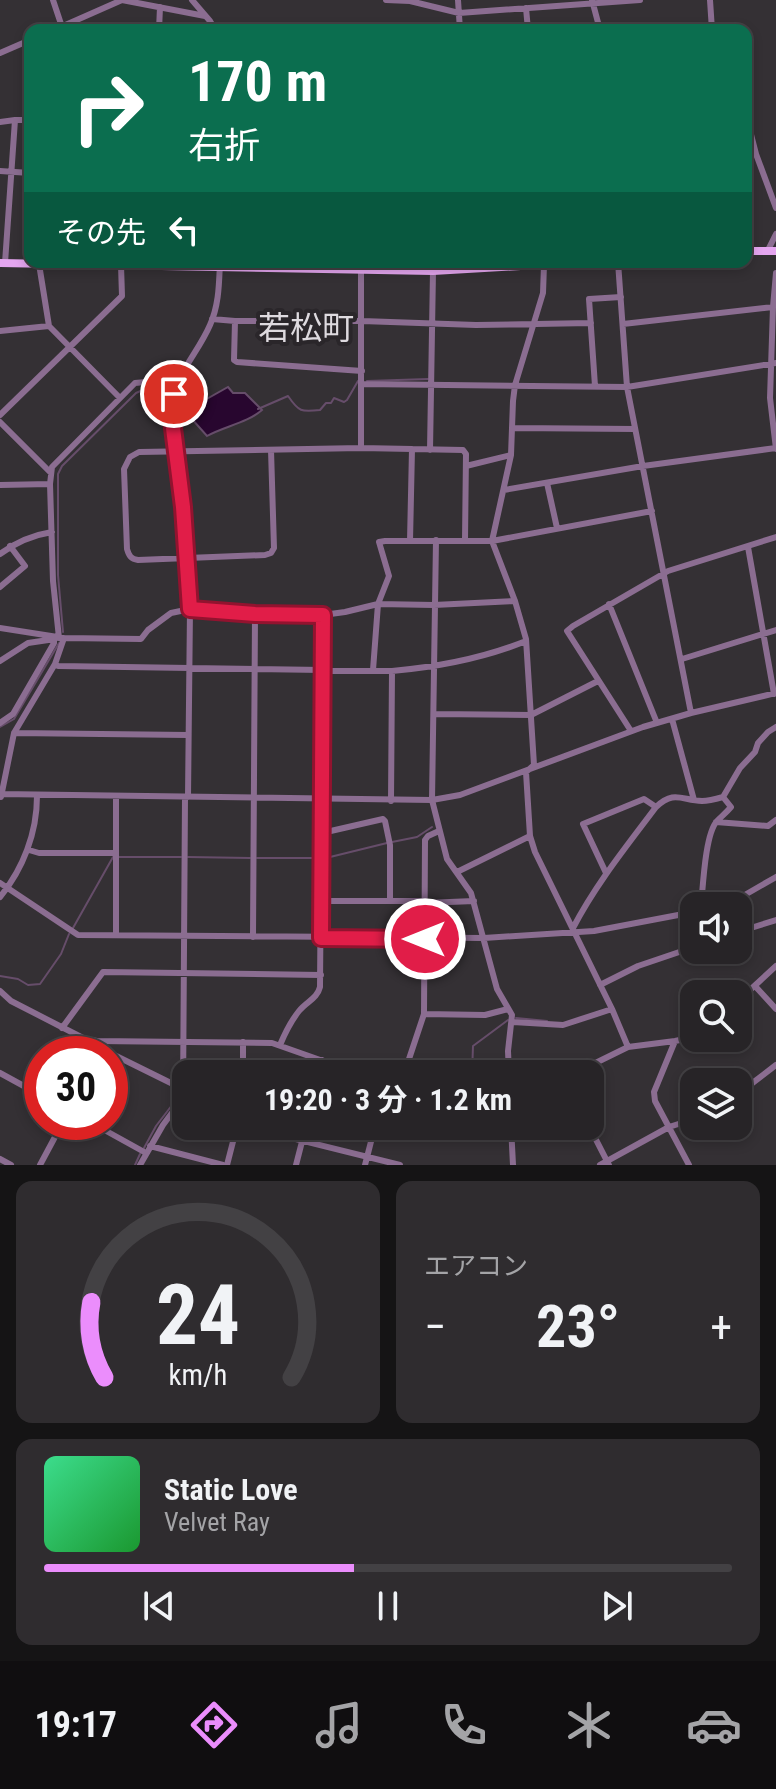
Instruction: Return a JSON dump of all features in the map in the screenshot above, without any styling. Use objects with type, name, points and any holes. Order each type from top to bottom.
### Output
[{"type":"main road","points":[[752,251],[772,250]]},
{"type":"main road","points":[[3,263],[24,264]]},
{"type":"main road","points":[[346,268],[373,268]]},
{"type":"main road","points":[[392,268],[467,271],[506,268]]},
{"type":"street","points":[[53,0],[62,24]]},
{"type":"street","points":[[71,24],[122,0],[205,16]]},
{"type":"street","points":[[192,0],[211,24]]},
{"type":"street","points":[[386,0],[410,0],[459,13],[554,3],[640,0]]},
{"type":"street","points":[[458,0],[460,24]]},
{"type":"street","points":[[506,0],[507,10]]},
{"type":"street","points":[[710,0],[712,24]]},
{"type":"street","points":[[593,2],[598,24]]},
{"type":"street","points":[[159,24],[160,7]]},
{"type":"street","points":[[526,8],[527,24]]},
{"type":"street","points":[[0,53],[24,43]]},
{"type":"street","points":[[3,263],[15,120]]},
{"type":"street","points":[[0,122],[24,120]]},
{"type":"street","points":[[752,138],[776,208]]},
{"type":"street","points":[[752,156],[756,154]]},
{"type":"street","points":[[0,171],[24,173]]},
{"type":"street","points":[[772,250],[776,234]]},
{"type":"street","points":[[40,268],[49,326],[120,398]]},
{"type":"street","points":[[0,415],[122,296],[121,268]]},
{"type":"street","points":[[183,1060],[190,609],[172,406],[176,385],[212,319],[218,297],[220,268]]},
{"type":"street","points":[[526,772],[534,765],[526,641],[515,601],[492,541],[511,455],[515,385],[543,293],[544,268]]},
{"type":"street","points":[[619,268],[627,387],[691,713]]},
{"type":"street","points":[[361,270],[361,448]]},
{"type":"street","points":[[430,450],[433,271]]},
{"type":"street","points":[[504,490],[643,466],[776,449],[770,398],[776,273]]},
{"type":"street","points":[[595,386],[589,299],[621,297]]},
{"type":"street","points":[[623,324],[773,307]]},
{"type":"street","points":[[212,319],[476,325],[591,323]]},
{"type":"street","points":[[235,321],[234,360],[237,362],[362,371]]},
{"type":"street","points":[[0,331],[49,326]]},
{"type":"street","points":[[362,384],[627,387],[774,364]]},
{"type":"street","points":[[176,385],[157,381],[135,383],[55,463],[50,484],[53,581],[59,638],[55,664],[14,733],[1,796],[432,800],[460,795],[631,731],[775,693],[748,547]]},
{"type":"street","points":[[0,422],[51,473]]},
{"type":"street","points":[[512,428],[635,429]]},
{"type":"street","points":[[271,450],[274,548],[271,553],[138,560],[129,556],[124,469],[130,457],[139,452],[361,448],[463,450],[466,454],[465,540]]},
{"type":"street","points":[[410,541],[412,449]]},
{"type":"street","points":[[466,466],[511,455]]},
{"type":"street","points":[[547,483],[557,528]]},
{"type":"street","points":[[0,485],[50,484]]},
{"type":"street","points":[[373,670],[378,604],[389,576],[379,542],[492,541],[652,511]]},
{"type":"street","points":[[0,554],[10,546],[38,534],[52,532]]},
{"type":"street","points":[[631,731],[567,631],[665,573],[776,537]]},
{"type":"street","points":[[436,540],[432,800],[447,859],[474,901],[497,989],[512,1015],[508,1060]]},
{"type":"street","points":[[0,587],[25,566],[10,546]]},
{"type":"street","points":[[0,628],[59,638],[141,639],[171,613],[190,609],[323,615],[378,604],[515,601]]},
{"type":"street","points":[[609,604],[657,723]]},
{"type":"street","points":[[253,937],[255,614]]},
{"type":"street","points":[[280,1045],[302,1006],[318,996],[320,987],[323,615]]},
{"type":"street","points":[[682,659],[776,630]]},
{"type":"street","points":[[0,661],[28,643],[59,638]]},
{"type":"street","points":[[0,723],[13,714],[59,638]]},
{"type":"street","points":[[55,664],[392,671],[466,660],[526,641]]},
{"type":"street","points":[[391,801],[392,671]]},
{"type":"street","points":[[434,714],[531,715],[598,681]]},
{"type":"street","points":[[672,719],[694,800]]},
{"type":"street","points":[[574,931],[584,906],[656,807],[672,797],[701,801],[723,797],[758,743],[776,727]]},
{"type":"street","points":[[14,733],[188,735]]},
{"type":"street","points":[[526,772],[530,836],[535,852],[628,1047]]},
{"type":"street","points":[[0,897],[29,850],[37,796]]},
{"type":"street","points":[[116,797],[116,935]]},
{"type":"street","points":[[703,892],[709,840],[716,822],[731,807],[723,797]]},
{"type":"street","points":[[606,873],[583,824],[644,799],[656,807]]},
{"type":"street","points":[[322,833],[383,819],[390,845],[390,900]]},
{"type":"street","points":[[716,822],[768,826],[776,820]]},
{"type":"street","points":[[409,1060],[424,1014],[425,840],[439,831]]},
{"type":"street","points":[[457,872],[530,836]]},
{"type":"street","points":[[29,850],[39,853],[116,853]]},
{"type":"street","points":[[750,892],[776,877]]},
{"type":"street","points":[[0,883],[78,935],[484,938],[574,931],[680,914]]},
{"type":"street","points":[[322,901],[474,901]]},
{"type":"street","points":[[752,928],[776,920]]},
{"type":"street","points":[[600,985],[638,966],[680,952]]},
{"type":"street","points":[[752,989],[776,966]]},
{"type":"street","points":[[62,1028],[103,972],[321,975]]},
{"type":"street","points":[[755,986],[776,1009]]},
{"type":"street","points":[[0,991],[11,1001],[79,1036]]},
{"type":"street","points":[[424,1014],[485,1015],[508,1009]]},
{"type":"street","points":[[513,1022],[563,1025],[612,1009]]},
{"type":"street","points":[[602,1060],[628,1047],[680,1040]]},
{"type":"street","points":[[675,1041],[654,1092],[655,1101],[689,1165]]},
{"type":"street","points":[[128,1042],[280,1045],[322,1060]]},
{"type":"street","points":[[243,1042],[243,1060]]},
{"type":"street","points":[[128,1064],[172,1084]]},
{"type":"street","points":[[752,1083],[776,1065]]},
{"type":"street","points":[[0,1073],[24,1086]]},
{"type":"street","points":[[140,1165],[172,1114]]},
{"type":"street","points":[[600,1165],[680,1123]]},
{"type":"street","points":[[40,1165],[53,1140]]},
{"type":"street","points":[[128,1140],[148,1149],[225,1165],[233,1140]]},
{"type":"street","points":[[296,1165],[302,1140],[400,1165]]},
{"type":"street","points":[[365,1165],[371,1140]]},
{"type":"street","points":[[512,1140],[513,1165]]},
{"type":"street","points":[[596,1140],[608,1163]]},
{"type":"street","points":[[0,1159],[11,1165]]},
{"type":"shaded area","points":[[228,387],[233,393],[245,393],[262,410],[207,436],[183,409],[192,400],[203,401]]},
{"type":"waterway","points":[[367,381],[428,379]]},
{"type":"waterway","points":[[258,409],[288,396],[301,410],[320,410],[334,398],[344,402],[347,400],[358,381]]},
{"type":"waterway","points":[[63,632],[58,575],[58,474],[62,466],[136,393],[145,389],[168,390]]},
{"type":"waterway","points":[[181,396],[190,403]]},
{"type":"waterway","points":[[0,727],[14,719],[59,643]]},
{"type":"waterway","points":[[392,842],[417,837],[432,827]]},
{"type":"waterway","points":[[326,858],[387,843]]},
{"type":"waterway","points":[[73,928],[113,857]]},
{"type":"waterway","points":[[119,857],[181,857]]},
{"type":"waterway","points":[[188,857],[250,858]]},
{"type":"waterway","points":[[257,858],[318,858]]},
{"type":"waterway","points":[[0,976],[18,979],[28,985],[40,984],[61,954],[69,934]]},
{"type":"waterway","points":[[516,1018],[547,1021]]},
{"type":"waterway","points":[[472,1060],[473,1046],[508,1020]]},
{"type":"waterway","points":[[144,1148],[172,1105]]},
{"type":"waterway","points":[[135,1165],[140,1154]]},
{"type":"district","name":"若松町","points":[[306,328]]},
{"type":"route","points":[[174,394],[172,420],[183,507],[190,609],[323,615],[321,938],[425,939]]}]
